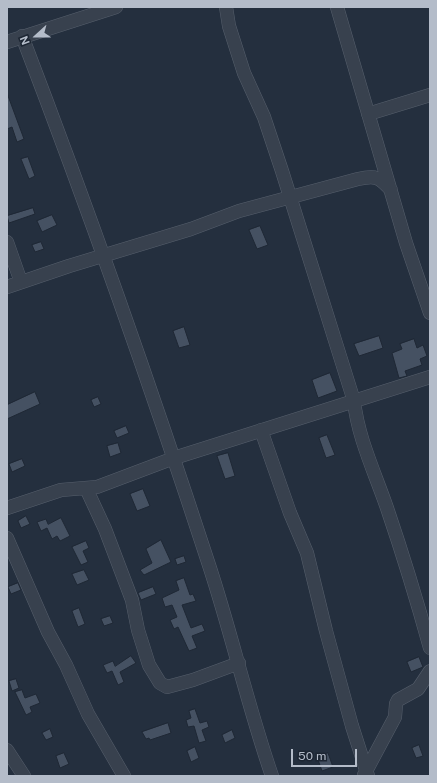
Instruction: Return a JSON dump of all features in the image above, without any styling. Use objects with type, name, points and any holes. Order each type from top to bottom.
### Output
[{"type":"street","points":[[7,42],[116,7]]},
{"type":"street","points":[[226,7],[244,73],[264,117],[282,171],[354,401],[356,419],[362,439],[398,541],[430,648]]},
{"type":"street","points":[[337,7],[391,190],[424,279],[428,293],[430,313]]},
{"type":"street","points":[[22,36],[104,255],[143,365],[239,663],[261,744],[272,776]]},
{"type":"street","points":[[368,114],[430,95]]},
{"type":"street","points":[[7,287],[289,197],[372,176],[383,182],[391,190]]},
{"type":"street","points":[[7,242],[21,282]]},
{"type":"street","points":[[7,508],[62,490],[97,487],[174,458],[430,377]]},
{"type":"street","points":[[261,430],[290,513],[307,553],[326,631],[366,774]]},
{"type":"street","points":[[86,488],[105,529],[132,600],[138,630],[150,665],[160,683],[167,687],[193,680],[239,663]]},
{"type":"street","points":[[7,538],[48,632],[66,665],[88,714],[124,776]]},
{"type":"street","points":[[366,774],[395,717],[396,704],[398,700],[418,689],[430,671]]},
{"type":"street","points":[[7,750],[24,776]]},
{"type":"building","points":[[7,93],[24,139],[17,142],[12,127],[7,129]]},
{"type":"building","points":[[28,157],[35,176],[29,179],[21,159]]},
{"type":"building","points":[[33,208],[35,214],[9,223],[7,216]]},
{"type":"building","points":[[52,215],[57,225],[42,232],[37,221]]},
{"type":"building","points":[[260,226],[268,245],[257,249],[249,230]]},
{"type":"building","points":[[41,242],[44,249],[35,252],[32,245]]},
{"type":"building","points":[[184,327],[190,345],[179,348],[173,331]]},
{"type":"building","points":[[379,336],[383,348],[359,356],[354,344]]},
{"type":"building","points":[[414,339],[417,348],[423,345],[427,356],[420,359],[422,365],[405,371],[407,376],[399,378],[392,353],[402,349],[400,344]]},
{"type":"building","points":[[330,373],[337,391],[318,398],[312,380]]},
{"type":"building","points":[[35,392],[40,404],[7,419],[7,405]]},
{"type":"building","points":[[98,397],[101,404],[94,407],[91,400]]},
{"type":"building","points":[[126,426],[129,433],[117,438],[114,431]]},
{"type":"building","points":[[327,435],[335,455],[326,458],[319,438]]},
{"type":"building","points":[[118,443],[121,453],[110,457],[107,446]]},
{"type":"building","points":[[228,453],[235,476],[225,479],[217,456]]},
{"type":"building","points":[[22,459],[25,466],[12,472],[9,464]]},
{"type":"building","points":[[143,489],[150,506],[137,511],[130,494]]},
{"type":"building","points":[[26,516],[30,524],[21,528],[18,521]]},
{"type":"building","points":[[61,518],[70,536],[60,541],[57,536],[52,539],[47,528],[41,531],[37,522],[46,519],[48,524]]},
{"type":"building","points":[[161,540],[171,562],[144,575],[140,570],[152,563],[146,549]]},
{"type":"building","points":[[86,541],[89,548],[83,551],[88,562],[81,565],[72,547]]},
{"type":"building","points":[[184,556],[186,562],[177,565],[175,559]]},
{"type":"building","points":[[84,570],[89,580],[77,585],[72,574]]},
{"type":"building","points":[[184,578],[190,595],[193,594],[196,601],[182,605],[191,628],[202,624],[205,631],[192,636],[197,648],[189,651],[178,627],[174,629],[170,620],[177,617],[172,605],[165,607],[162,598],[179,590],[176,581]]},
{"type":"building","points":[[18,583],[21,590],[11,594],[8,587]]},
{"type":"building","points":[[153,587],[156,594],[141,600],[138,593]]},
{"type":"building","points":[[79,608],[85,624],[78,627],[72,611]]},
{"type":"building","points":[[110,616],[113,623],[104,626],[101,619]]},
{"type":"building","points":[[131,656],[136,663],[120,672],[124,682],[118,685],[112,671],[107,673],[103,665],[113,661],[115,666]]},
{"type":"building","points":[[419,657],[423,667],[411,672],[407,662]]},
{"type":"building","points":[[16,679],[19,688],[12,691],[9,681]]},
{"type":"building","points":[[22,690],[25,698],[36,694],[40,703],[30,707],[32,712],[26,715],[15,692]]},
{"type":"building","points":[[195,709],[200,723],[207,721],[209,727],[202,730],[206,741],[199,743],[194,726],[188,727],[186,720],[191,718],[189,711]]},
{"type":"building","points":[[168,723],[171,733],[150,740],[149,738],[146,739],[142,732]]},
{"type":"building","points":[[50,729],[53,737],[46,740],[42,733]]},
{"type":"building","points":[[232,730],[235,738],[225,743],[222,735]]},
{"type":"building","points":[[419,745],[423,756],[416,758],[412,748]]},
{"type":"building","points":[[195,747],[199,758],[191,762],[187,751]]},
{"type":"building","points":[[64,753],[69,764],[60,768],[56,756]]},
{"type":"building","points":[[328,753],[333,767],[322,771],[317,757]]}]
